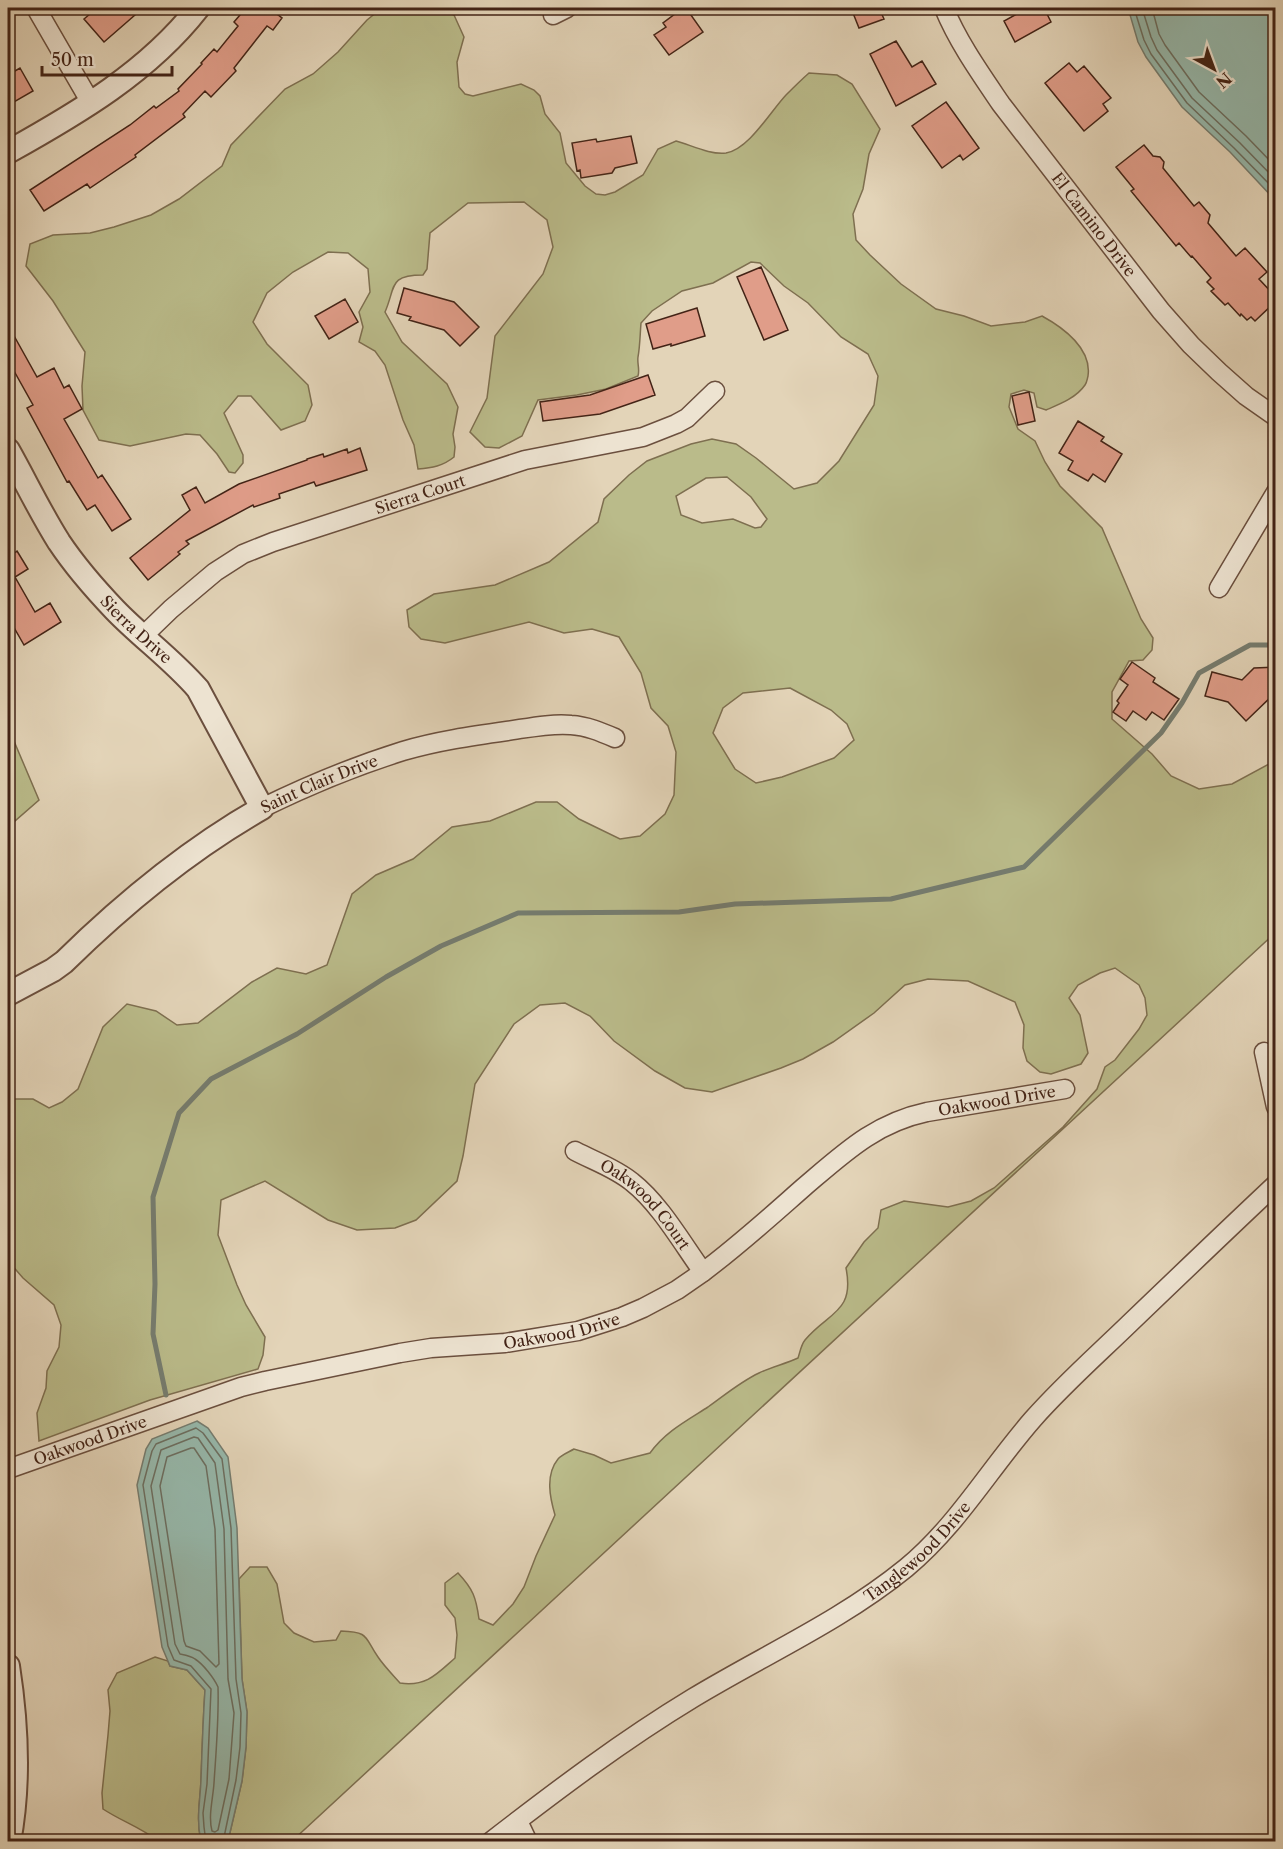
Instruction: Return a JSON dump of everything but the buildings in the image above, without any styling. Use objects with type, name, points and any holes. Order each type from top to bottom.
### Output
[{"type":"street","points":[[36,8],[91,103]]},
{"type":"street","points":[[8,152],[57,124],[123,81],[156,53],[198,8]]},
{"type":"street","name":"El Camino Drive","points":[[944,8],[979,72],[1001,104],[1161,311],[1219,372],[1275,417]]},
{"type":"street","name":"Sierra Court","points":[[142,637],[201,582],[243,554],[492,470],[566,451],[643,437],[687,418],[715,391]]},
{"type":"street","name":"Sierra Drive","points":[[8,450],[69,557],[142,637],[185,673],[198,689],[262,808]]},
{"type":"street","points":[[1220,588],[1275,492]]},
{"type":"street","name":"Saint Clair Drive","points":[[8,994],[64,962],[123,908],[191,854],[230,827],[288,795],[404,751],[462,737],[570,724],[591,728],[615,738]]},
{"type":"street","points":[[1263,1052],[1275,1107]]},
{"type":"street","name":"Oakwood Drive","points":[[8,1469],[241,1387],[265,1381],[431,1348],[504,1343],[578,1331],[622,1317],[677,1290],[703,1272],[846,1151],[889,1124],[907,1116],[927,1112],[1065,1089]]},
{"type":"street","name":"Oakwood Court","points":[[575,1152],[617,1172],[640,1188],[703,1272]]},
{"type":"street","name":"Tanglewood Drive","points":[[490,1842],[643,1729],[694,1697],[844,1612],[905,1568],[948,1528],[1011,1445],[1048,1403],[1275,1184]]},
{"type":"street","points":[[8,1666],[14,1712],[15,1758],[14,1807],[9,1842]]},
{"type":"street","points":[[518,1821],[528,1842]]},
{"type":"green space","points":[[382,8],[441,8],[454,15],[464,37],[457,62],[459,87],[465,94],[473,96],[521,84],[534,90],[540,96],[545,114],[560,133],[566,163],[585,186],[596,194],[605,195],[615,192],[643,175],[658,149],[676,141],[714,153],[735,150],[759,129],[786,95],[809,73],[837,75],[852,84],[880,129],[869,154],[863,189],[853,214],[856,240],[901,284],[936,309],[991,326],[1025,322],[1042,316],[1075,340],[1086,357],[1087,382],[1072,397],[1046,410],[1037,407],[1034,393],[1024,390],[1011,394],[1009,407],[1018,429],[1035,441],[1060,486],[1102,528],[1141,619],[1153,638],[1152,650],[1143,660],[1129,661],[1112,692],[1112,719],[1152,754],[1171,776],[1199,789],[1232,784],[1271,763],[1275,758],[1275,933],[292,1841],[228,1841],[242,1781],[246,1747],[247,1712],[242,1679],[239,1579],[250,1567],[267,1567],[277,1584],[284,1623],[294,1633],[314,1642],[336,1640],[341,1631],[362,1634],[400,1683],[417,1683],[430,1678],[455,1658],[457,1635],[455,1618],[445,1605],[445,1583],[458,1573],[473,1594],[479,1619],[493,1625],[513,1604],[524,1587],[555,1515],[550,1494],[550,1479],[554,1465],[559,1458],[574,1449],[611,1463],[650,1453],[676,1427],[745,1380],[798,1358],[805,1340],[843,1303],[848,1283],[846,1268],[864,1242],[878,1228],[881,1210],[904,1201],[948,1207],[971,1201],[994,1188],[1063,1127],[1097,1089],[1105,1067],[1115,1060],[1147,1015],[1145,998],[1139,985],[1115,968],[1078,985],[1069,998],[1080,1015],[1088,1053],[1081,1064],[1051,1074],[1040,1072],[1027,1061],[1023,1048],[1024,1025],[1015,1002],[968,981],[928,979],[905,985],[874,1013],[833,1042],[803,1059],[712,1092],[685,1088],[655,1071],[614,1041],[590,1016],[565,1003],[540,1005],[514,1024],[475,1084],[457,1181],[416,1220],[395,1228],[357,1230],[328,1220],[265,1181],[221,1200],[218,1235],[246,1305],[265,1337],[263,1355],[258,1369],[150,1400],[39,1441],[37,1413],[46,1388],[47,1371],[59,1347],[61,1325],[54,1305],[23,1278],[10,1263],[8,1099],[33,1099],[49,1108],[62,1102],[78,1089],[103,1027],[127,1004],[156,1011],[177,1025],[198,1023],[252,982],[277,968],[306,974],[327,965],[352,894],[376,875],[413,859],[452,827],[490,821],[536,802],[557,802],[579,819],[620,839],[640,836],[665,814],[674,795],[676,752],[668,726],[651,708],[641,673],[619,637],[592,629],[564,633],[529,622],[445,643],[421,639],[409,627],[407,610],[434,594],[495,585],[549,562],[598,522],[604,499],[629,475],[647,461],[691,444],[712,439],[736,444],[794,489],[817,483],[839,461],[874,405],[878,376],[868,354],[841,337],[808,303],[784,286],[760,263],[751,262],[713,283],[682,291],[652,311],[641,323],[638,376],[606,389],[538,400],[522,436],[499,448],[485,447],[470,432],[487,398],[495,336],[543,274],[553,247],[547,220],[524,202],[468,203],[430,233],[427,269],[423,275],[398,280],[385,312],[402,342],[447,384],[458,407],[453,434],[454,457],[446,463],[418,469],[414,445],[403,420],[385,365],[375,351],[359,342],[363,327],[359,312],[370,292],[368,269],[348,253],[328,252],[293,272],[267,293],[253,322],[267,344],[308,385],[312,405],[305,421],[281,430],[251,396],[238,396],[224,413],[243,455],[243,463],[235,473],[229,472],[200,435],[186,434],[130,446],[99,440],[83,410],[82,386],[85,352],[53,301],[26,266],[30,244],[53,235],[90,233],[114,227],[151,215],[179,199],[222,166],[231,145],[285,89],[313,74],[338,52],[367,20]],"holes":[[[727,477],[751,497],[767,519],[761,527],[755,528],[733,519],[702,523],[681,515],[676,496],[706,478]],[[790,688],[831,710],[847,724],[854,740],[834,758],[782,777],[756,783],[735,769],[713,733],[723,708],[743,693]]]},
{"type":"green space","points":[[8,727],[39,800],[8,827]]},
{"type":"green space","points":[[155,1657],[168,1661],[170,1666],[187,1670],[205,1690],[199,1818],[201,1841],[158,1841],[103,1809],[102,1793],[110,1711],[108,1690],[117,1673]]},
{"type":"water","points":[[1128,8],[1275,8],[1275,200],[1230,152],[1182,107],[1146,57],[1138,42]]},
{"type":"water","points":[[197,1421],[208,1428],[228,1457],[237,1528],[242,1679],[247,1712],[246,1747],[242,1781],[228,1841],[201,1841],[199,1818],[205,1690],[187,1670],[170,1666],[162,1647],[137,1485],[146,1449],[152,1439]]},
{"type":"waterway","points":[[166,1395],[153,1334],[155,1284],[153,1197],[179,1113],[211,1079],[297,1034],[386,977],[441,946],[518,913],[679,912],[735,904],[891,899],[1024,867],[1161,733],[1199,673],[1250,645],[1276,645]]}]
